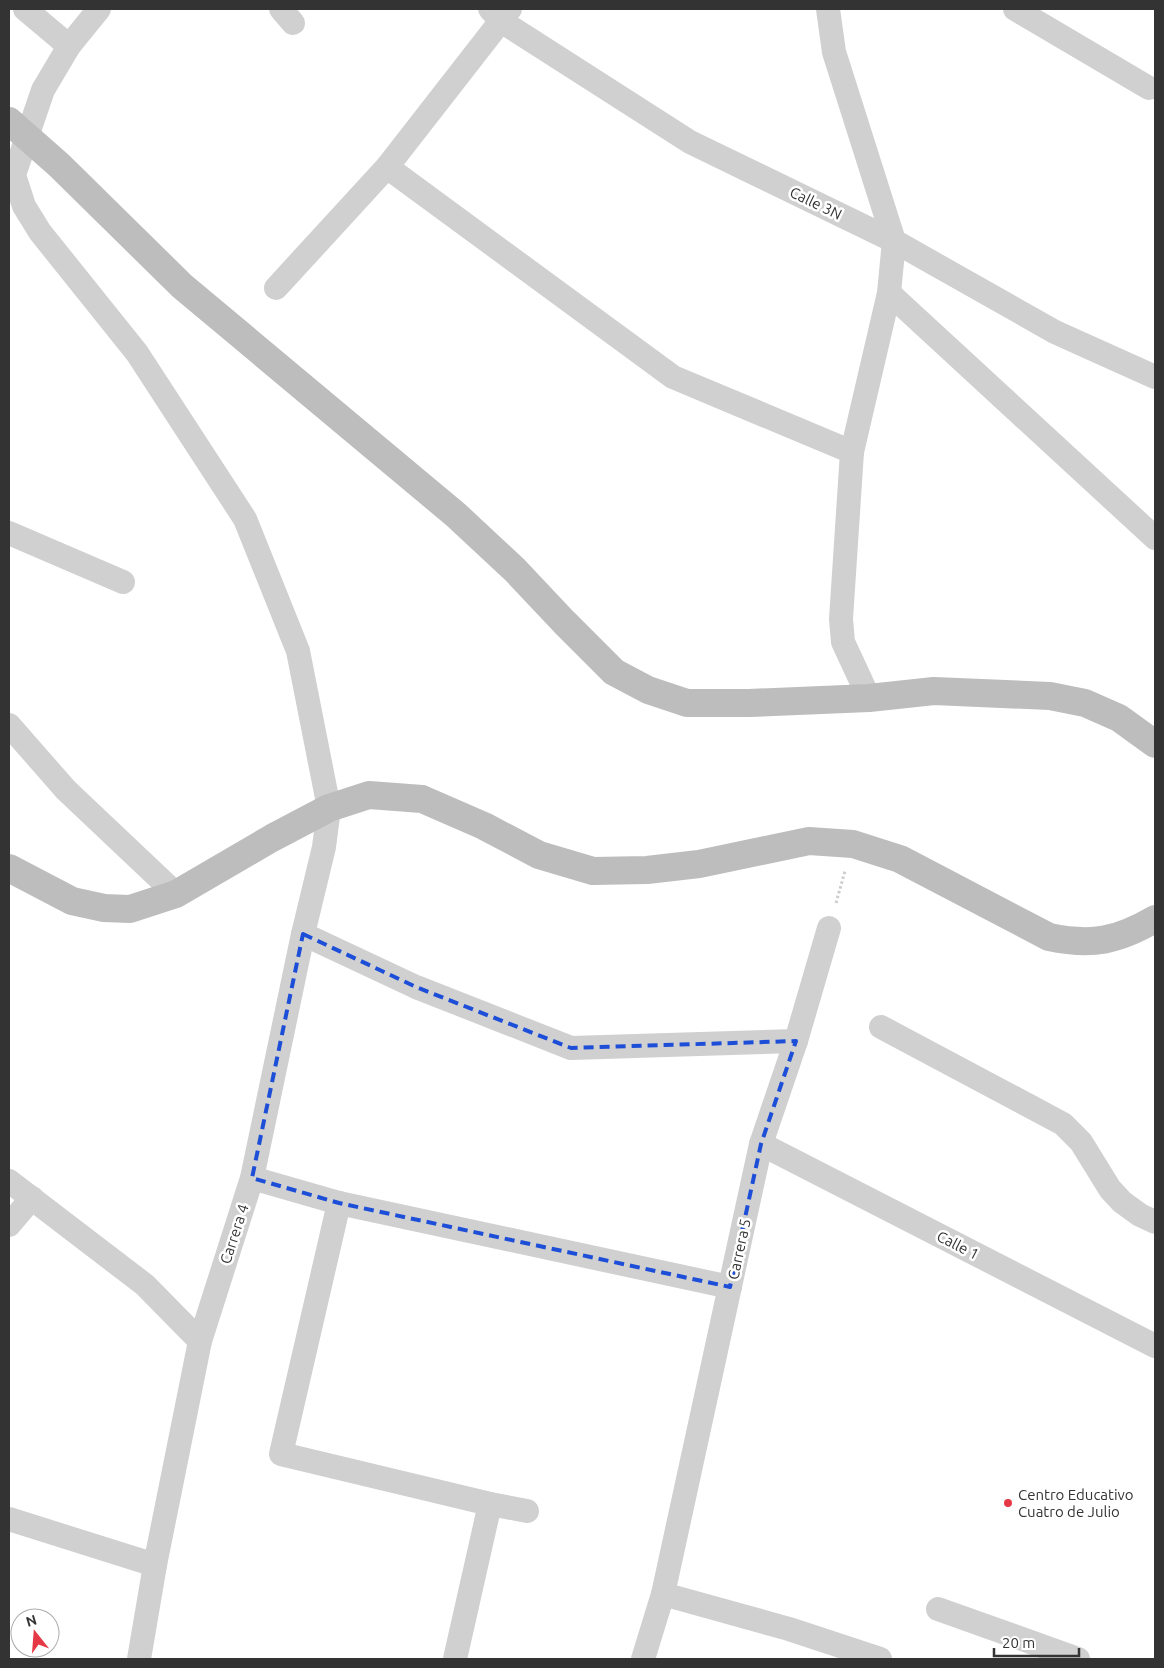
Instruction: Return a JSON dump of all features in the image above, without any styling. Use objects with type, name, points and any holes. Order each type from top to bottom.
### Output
[{"type":"main road","points":[[18,129],[59,165],[182,286],[456,515],[515,570],[614,672],[648,690],[687,703],[749,703],[869,698],[934,691],[1050,696],[1085,703],[1119,718],[1155,744]]},
{"type":"main road","points":[[9,868],[72,901],[104,908],[130,910],[176,894],[272,838],[329,808],[369,795],[422,799],[484,826],[539,854],[593,871],[647,870],[699,864],[809,841],[853,844],[900,859],[986,902],[1049,937],[1074,942],[1114,938],[1136,930],[1155,919]]},
{"type":"street","points":[[25,9],[69,46]]},
{"type":"street","name":"Carrera 4","points":[[99,9],[69,46],[18,129],[14,175],[24,206],[40,232],[137,353],[245,519],[298,651],[329,808],[324,847],[303,934],[252,1178],[200,1341],[155,1565],[139,1659]]},
{"type":"street","points":[[828,9],[834,52],[894,241],[889,293],[852,452],[841,619],[843,642],[869,698]]},
{"type":"street","points":[[1014,9],[1149,88]]},
{"type":"street","points":[[276,288],[387,167],[500,13]]},
{"type":"street","name":"Calle 3N","points":[[500,13],[690,142],[894,241],[1054,332],[1155,376]]},
{"type":"street","points":[[387,167],[673,377],[852,452]]},
{"type":"street","points":[[889,293],[1155,538]]},
{"type":"street","points":[[9,533],[123,582]]},
{"type":"street","points":[[9,725],[66,790],[176,894]]},
{"type":"street","name":"Carrera 5","points":[[643,1659],[663,1594],[761,1144],[796,1040],[829,928]]},
{"type":"street","points":[[303,934],[416,987],[571,1048],[796,1040]]},
{"type":"street","points":[[881,1027],[1063,1124],[1081,1142],[1110,1189],[1122,1202],[1140,1215],[1155,1222]]},
{"type":"street","name":"Calle 1","points":[[761,1144],[1155,1346]]},
{"type":"street","points":[[252,1178],[339,1203],[730,1287]]},
{"type":"street","points":[[9,1180],[145,1285],[200,1341]]},
{"type":"street","points":[[9,1225],[32,1198]]},
{"type":"street","points":[[339,1203],[281,1454],[490,1504],[527,1510]]},
{"type":"street","points":[[456,1659],[490,1504]]},
{"type":"street","points":[[9,1519],[155,1565]]},
{"type":"street","points":[[663,1594],[789,1630],[880,1659]]},
{"type":"street","points":[[938,1609],[1078,1659]]},
{"type":"path","points":[[829,928],[853,844]]},
{"type":"highlighted area","points":[[303,934],[416,987],[571,1048],[796,1041],[761,1144],[730,1287],[339,1203],[252,1178]]},
{"type":"place","name":"Centro Educativo Cuatro de Julio","points":[[1008,1503]]}]
